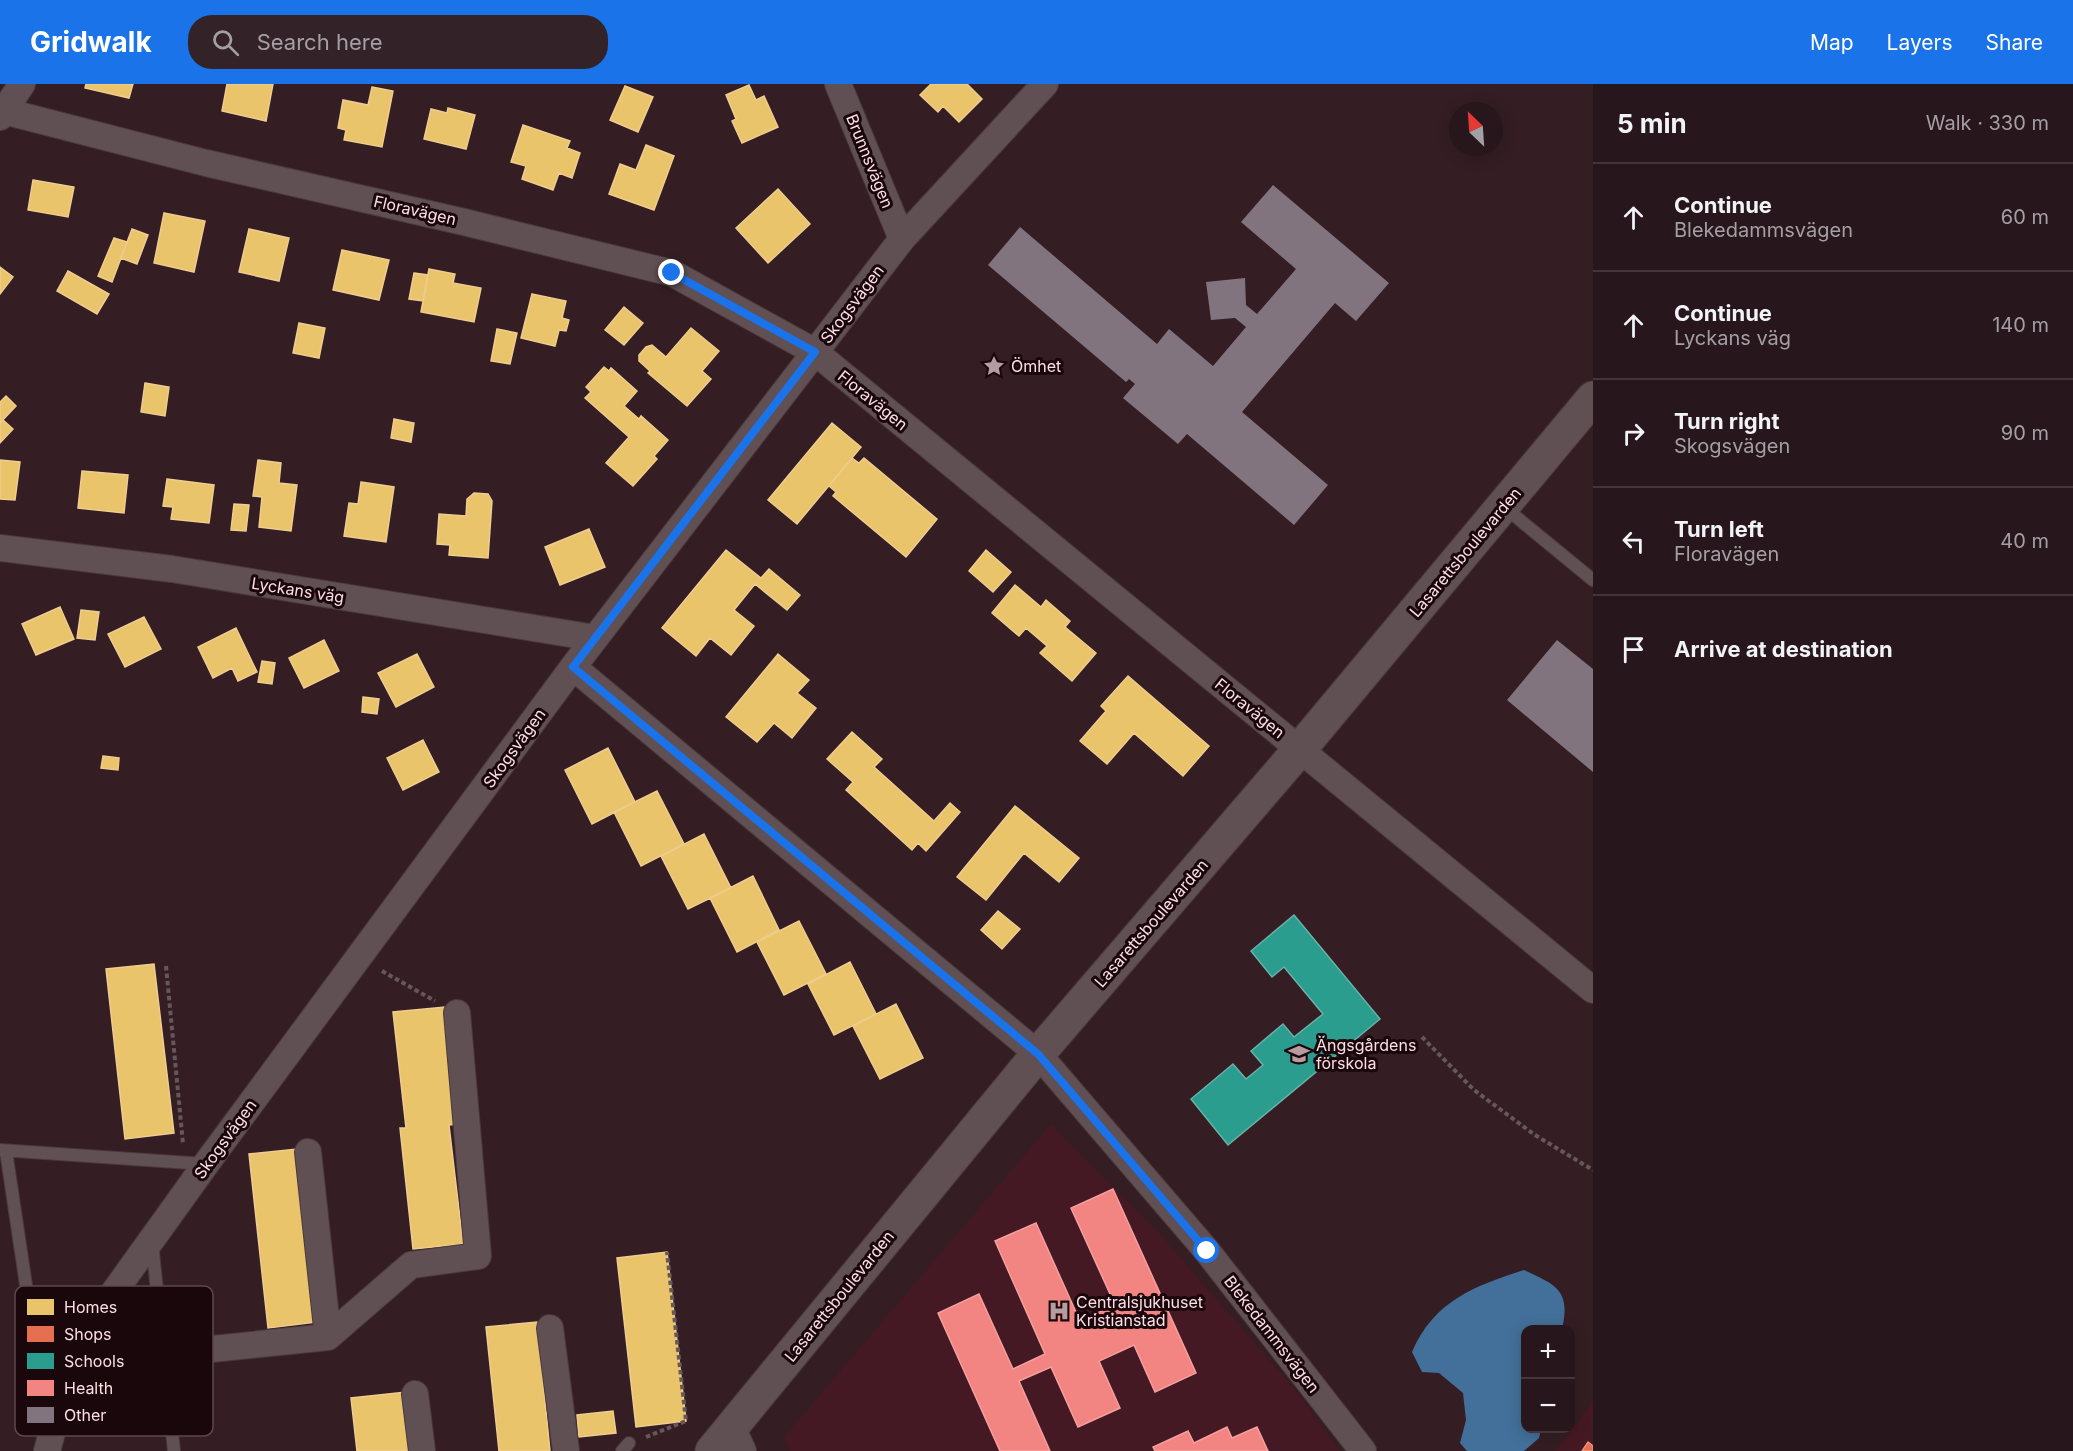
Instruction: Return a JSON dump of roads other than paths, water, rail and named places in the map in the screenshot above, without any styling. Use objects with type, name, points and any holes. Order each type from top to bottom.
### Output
[{"type":"street","points":[[1,113],[22,84]]},
{"type":"street","name":"Brunnsvägen","points":[[838,84],[902,239]]},
{"type":"street","name":"Skogsvägen","points":[[118,1286],[152,1239],[196,1164],[359,957],[573,667],[902,239],[1045,84]]},
{"type":"street","name":"Floravägen","points":[[1,113],[672,273],[815,352],[1593,990]]},
{"type":"street","name":"Lasarettsboulevarden","points":[[729,1443],[1038,1054],[1300,749],[1593,398]]},
{"type":"street","name":"Lyckans väg","points":[[0,548],[172,569],[595,638]]},
{"type":"street","points":[[573,667],[1038,1054]]},
{"type":"street","points":[[213,1349],[328,1337],[411,1265],[478,1256],[457,1013]]},
{"type":"street","name":"Blekedammsvägen","points":[[1038,1054],[1207,1251],[1363,1451]]},
{"type":"street","points":[[308,1152],[328,1337]]},
{"type":"street","points":[[550,1328],[566,1451]]},
{"type":"street","points":[[415,1394],[422,1451]]},
{"type":"lane","points":[[1503,506],[1593,580]]},
{"type":"lane","points":[[24,1286],[3,1151],[196,1164]]},
{"type":"lane","points":[[152,1239],[157,1286]]},
{"type":"lane","points":[[172,1436],[174,1451]]},
{"type":"water","points":[[1524,1270],[1545,1280],[1558,1290],[1564,1305],[1563,1325],[1521,1325],[1521,1433],[1540,1433],[1539,1438],[1524,1451],[1467,1451],[1460,1443],[1466,1420],[1463,1393],[1439,1373],[1422,1372],[1412,1352],[1421,1334],[1444,1308],[1488,1282]]},
{"type":"place","name":"Ömhet","points":[[994,366]]},
{"type":"place","name":"Ängsgårdens förskola","points":[[1299,1054]]},
{"type":"place","name":"Centralsjukhuset Kristianstad","points":[[1059,1311]]}]
